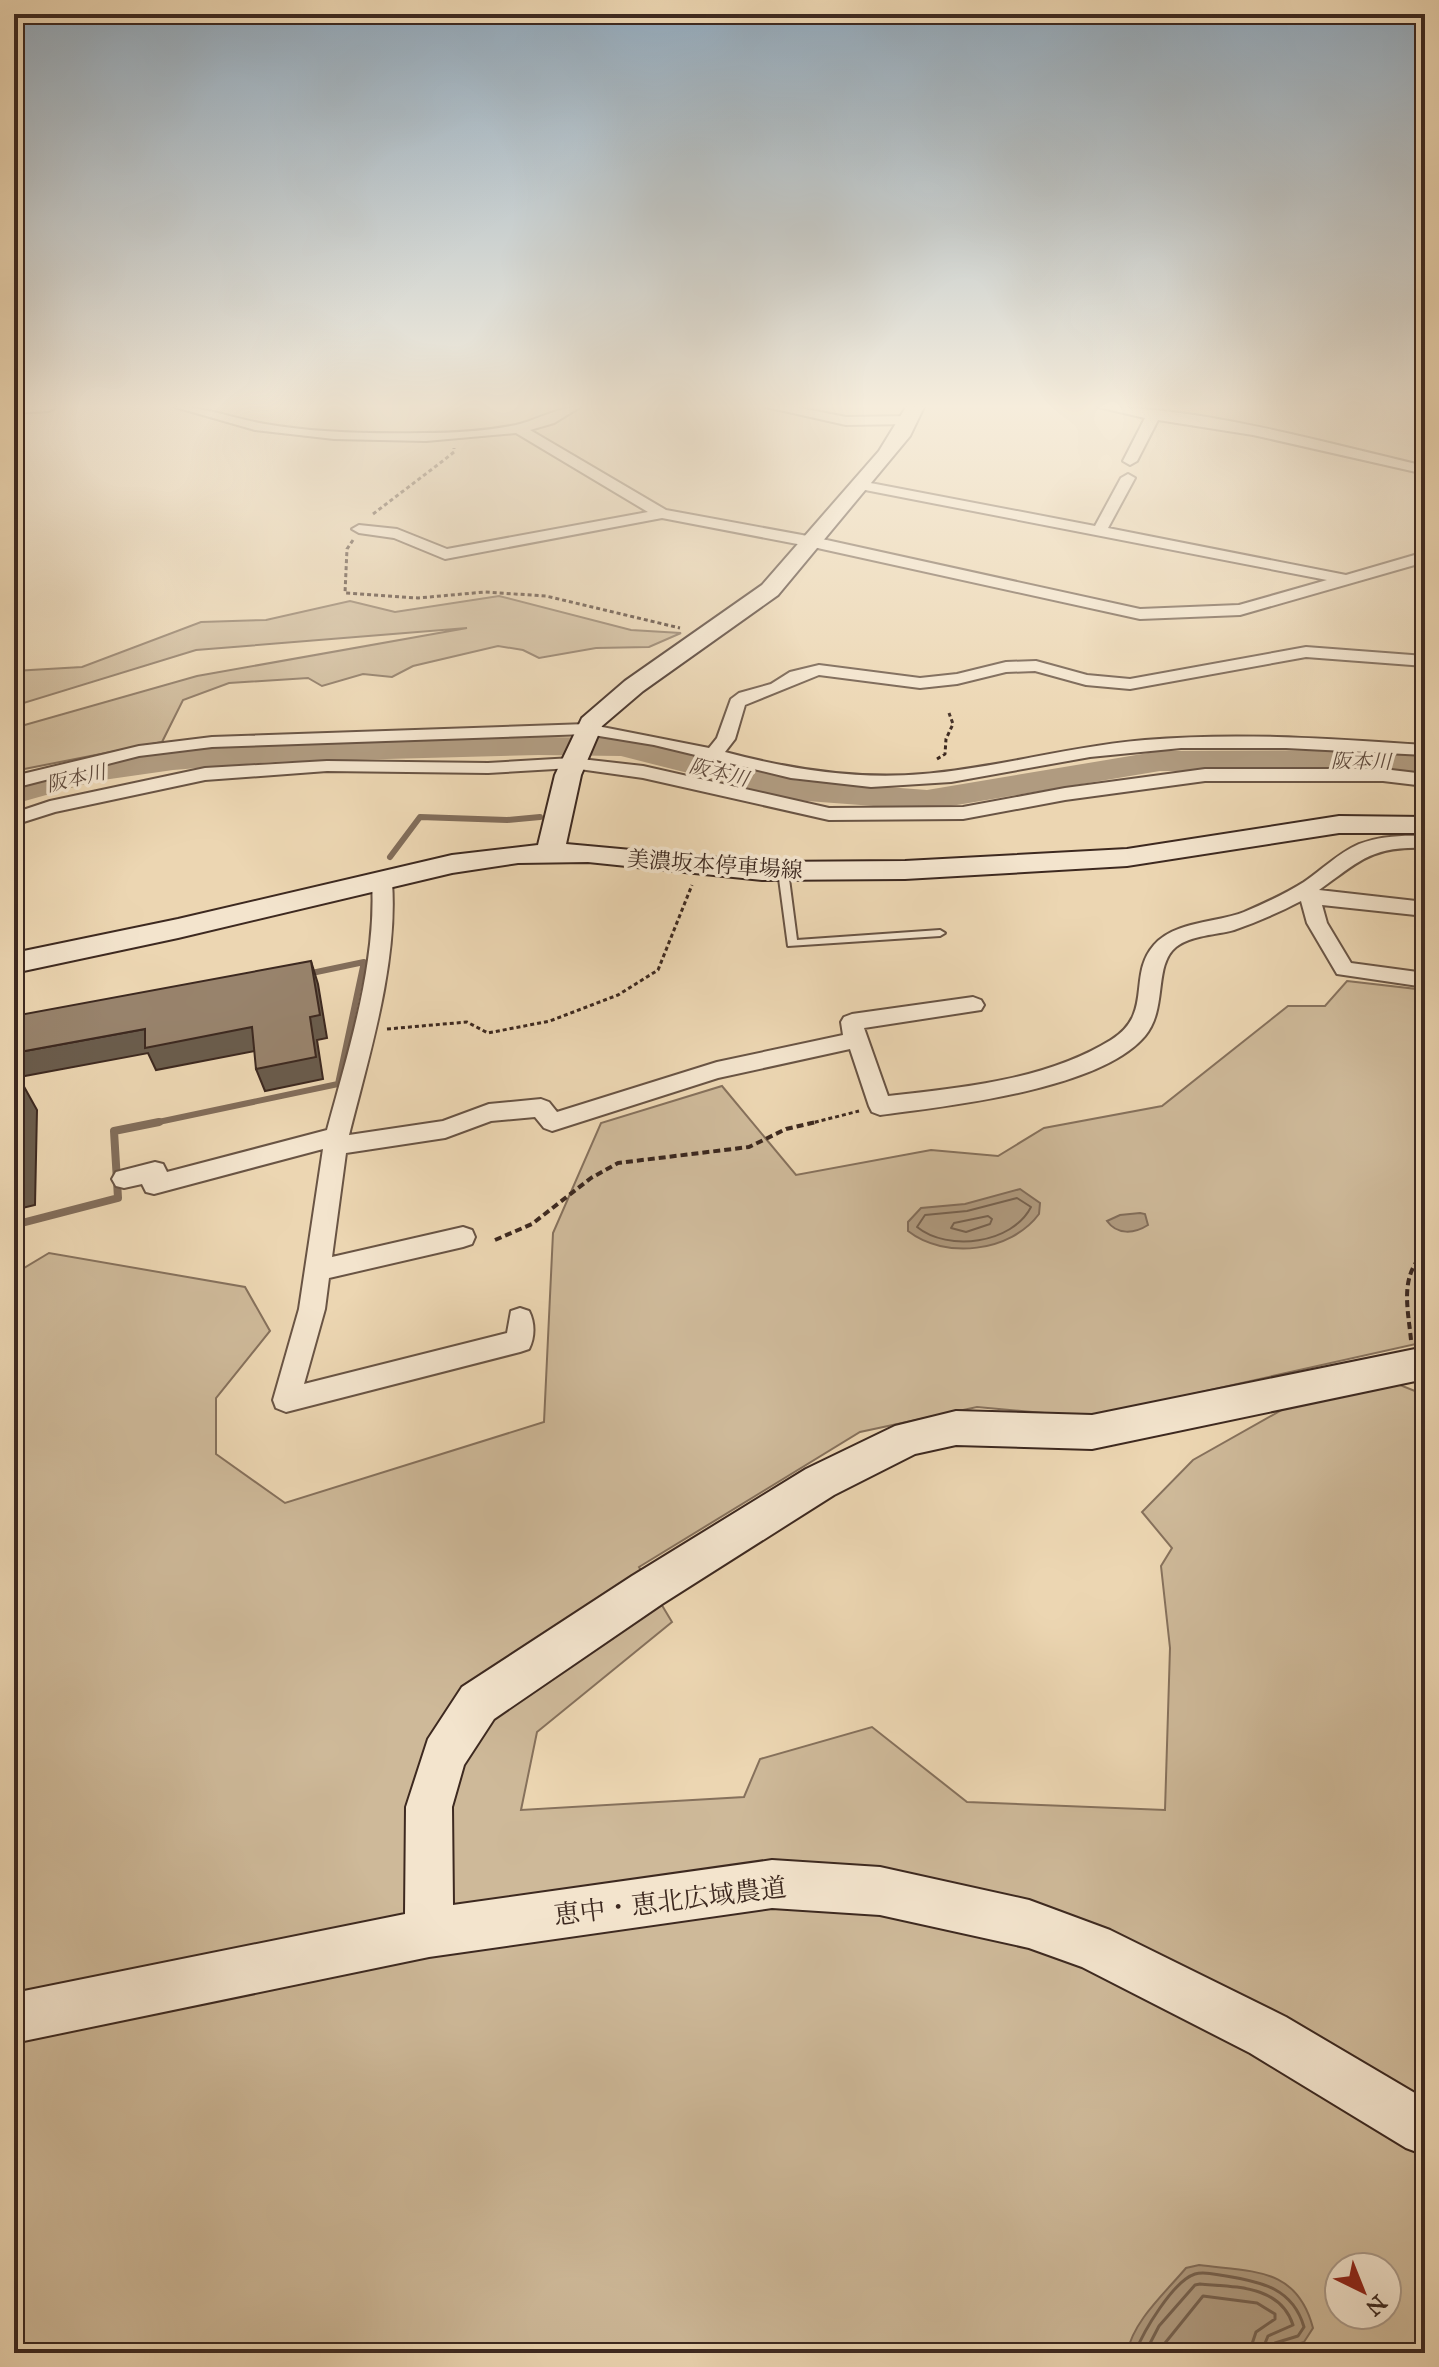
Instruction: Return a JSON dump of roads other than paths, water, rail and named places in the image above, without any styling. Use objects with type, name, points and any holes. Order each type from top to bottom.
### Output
[{"type":"street","points":[[359,529],[397,534],[445,554],[643,517]]},
{"type":"street","points":[[681,517],[813,542],[1140,614],[1240,610],[1425,557]]},
{"type":"street","points":[[550,854],[579,746],[615,700],[770,590],[833,517]]},
{"type":"street","points":[[1033,517],[1347,579]]},
{"type":"street","points":[[1100,530],[1107,517]]},
{"type":"street","points":[[713,754],[726,739],[737,703],[745,697],[777,688],[796,676],[819,670],[920,683],[957,679],[1006,667],[1036,666],[1086,680],[1121,684],[1306,652],[1425,661]]},
{"type":"street","points":[[643,772],[654,740]]},
{"type":"street","points":[[14,782],[44,772],[139,751],[212,742],[579,746],[654,740],[769,768],[885,781],[923,780],[1143,745],[1229,742],[1425,750]]},
{"type":"street","points":[[14,819],[50,807],[205,774],[327,766],[488,768],[579,746],[643,772],[829,814],[963,813],[1065,794],[1205,775],[1383,775],[1425,780]]},
{"type":"street","name":"美濃坂本停車場線","points":[[14,963],[178,930],[472,860],[550,854],[783,871],[1111,859],[1163,854],[1323,825],[1387,821],[1425,825]]},
{"type":"street","points":[[973,1005],[852,1022],[855,1040],[863,1051],[880,1106],[1001,1086],[1095,1059],[1137,1034],[1149,1012],[1154,961],[1169,942],[1233,923],[1309,893],[1366,849],[1425,842]]},
{"type":"street","points":[[382,882],[384,911],[365,1029],[336,1141],[312,1309],[286,1400],[520,1341],[520,1319]]},
{"type":"street","points":[[1309,893],[1425,909]]},
{"type":"street","points":[[1309,893],[1317,923],[1344,969],[1425,980]]},
{"type":"street","points":[[124,1179],[155,1171],[154,1185],[336,1141],[445,1129],[489,1113],[541,1108],[552,1122],[717,1070],[855,1040]]},
{"type":"street","points":[[317,1271],[463,1237]]},
{"type":"street","points":[[429,1933],[429,1807],[444,1755],[478,1703],[647,1590],[820,1482],[909,1438],[956,1428],[1092,1432],[1422,1357]]},
{"type":"street","name":"恵中・恵北広域農道","points":[[14,2018],[429,1933],[772,1884],[880,1891],[1029,1924],[1093,1947],[1268,2035],[1425,2129]]},
{"type":"lane","points":[[783,871],[792,944],[940,933]]},
{"type":"water","points":[[1020,1189],[1040,1203],[1039,1214],[1027,1227],[995,1244],[977,1248],[940,1246],[908,1231],[908,1222],[921,1208],[965,1204]]},
{"type":"water","points":[[1145,1214],[1148,1225],[1137,1230],[1121,1231],[1107,1221],[1120,1215]]},
{"type":"water","points":[[1199,2265],[1255,2272],[1284,2283],[1296,2293],[1306,2308],[1313,2328],[1304,2342],[1267,2353],[1127,2353],[1130,2341],[1151,2308],[1186,2268]]},
{"type":"waterway","name":"阪本川","points":[[14,794],[93,772],[173,760],[273,753],[538,746],[621,747],[794,790],[927,800],[1160,761],[1381,760],[1425,765]]},
{"type":"waterway","points":[[390,857],[420,817],[507,820],[540,817]]},
{"type":"waterway","points":[[149,1124],[338,1084],[364,962],[307,974]]},
{"type":"waterway","points":[[149,1124],[159,1122]]},
{"type":"waterway","points":[[14,1225],[118,1198],[114,1131],[149,1124]]}]
